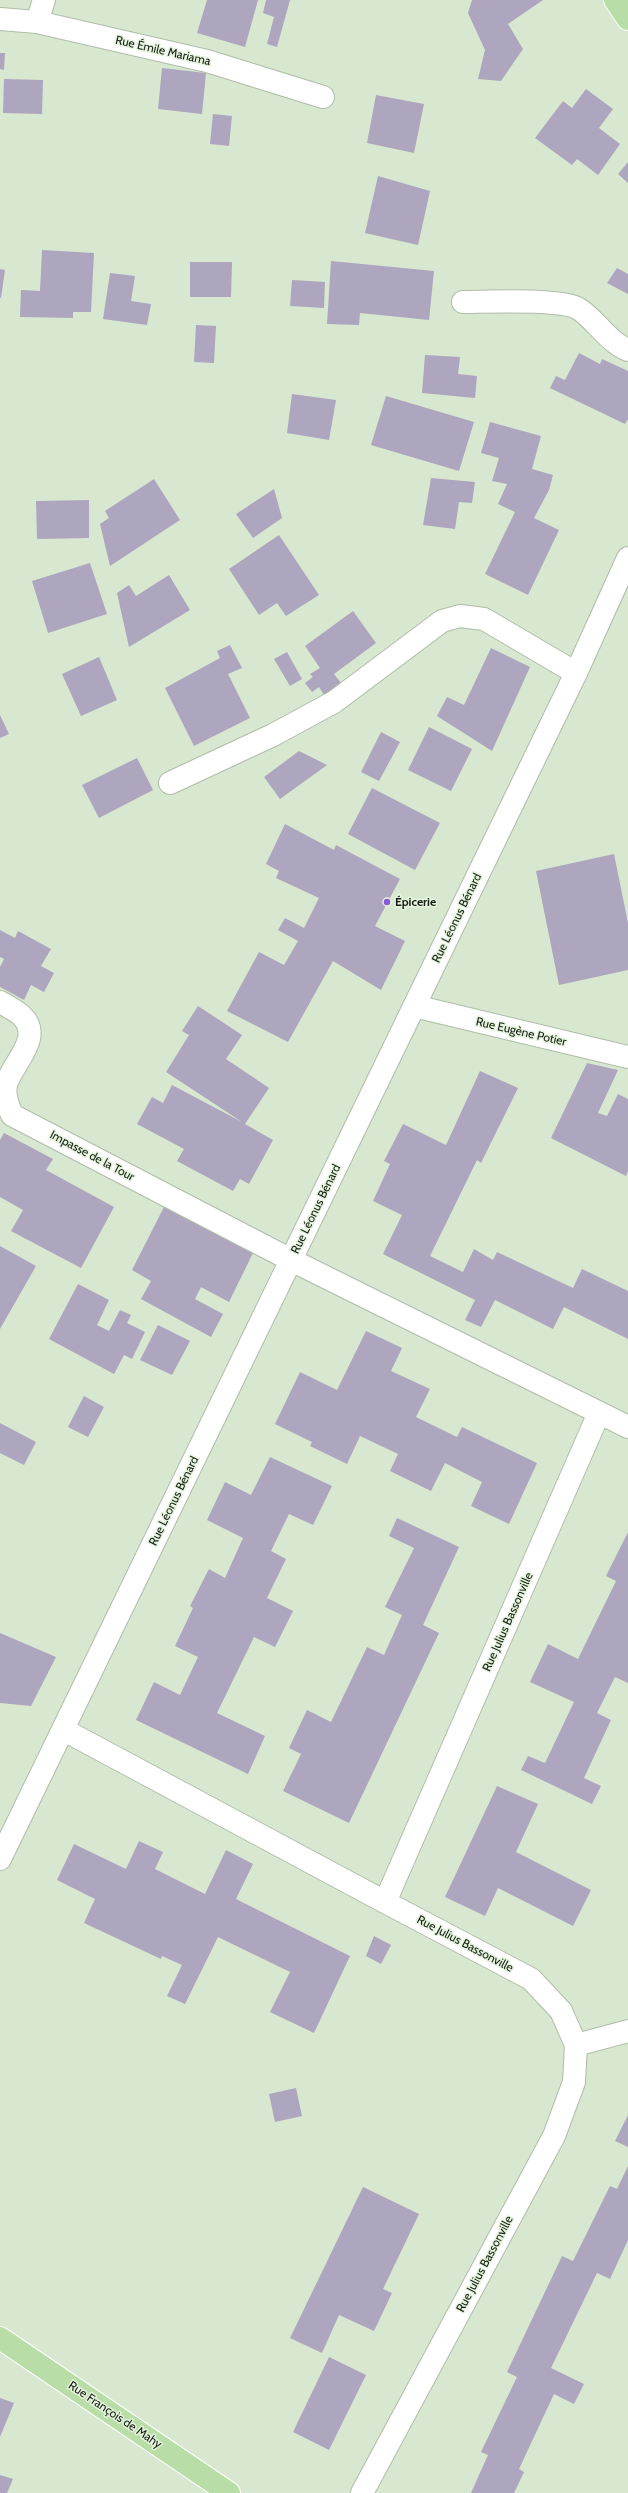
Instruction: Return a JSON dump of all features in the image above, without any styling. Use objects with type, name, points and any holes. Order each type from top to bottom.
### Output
[{"type":"main road","points":[[615,0],[628,19]]},
{"type":"main road","name":"Rue François de Mahy","points":[[0,2338],[229,2493]]},
{"type":"street","points":[[37,22],[44,0]]},
{"type":"street","name":"Rue Émile Mariama","points":[[0,19],[37,22],[207,61],[323,97]]},
{"type":"street","points":[[463,302],[558,304],[577,308],[611,340],[628,350]]},
{"type":"street","name":"Rue Léonus Bénard","points":[[0,1859],[64,1730],[576,673],[628,558]]},
{"type":"street","points":[[170,782],[273,735],[334,702],[442,621],[460,616],[484,619],[576,673]]},
{"type":"street","name":"Impasse de la Tour","points":[[0,1002],[22,1015],[30,1028],[29,1042],[6,1085],[6,1100],[12,1115],[291,1260]]},
{"type":"street","name":"Rue Eugène Potier","points":[[414,1006],[628,1057]]},
{"type":"street","points":[[291,1260],[628,1427]]},
{"type":"street","name":"Rue Julius Bassonville","points":[[362,2493],[554,2136],[574,2082],[576,2045],[561,2011],[531,1980],[385,1902],[599,1413]]},
{"type":"street","points":[[64,1730],[385,1902]]},
{"type":"street","points":[[576,2045],[628,2031]]},
{"type":"building","points":[[207,0],[258,0],[245,47],[197,33]]},
{"type":"building","points":[[266,0],[290,0],[277,47],[267,44],[274,17],[263,13]]},
{"type":"building","points":[[472,0],[543,0],[508,24],[523,49],[501,81],[478,79],[485,50],[468,13]]},
{"type":"building","points":[[0,53],[5,53],[4,70],[0,69]]},
{"type":"building","points":[[162,68],[206,73],[202,114],[158,109]]},
{"type":"building","points":[[4,79],[43,80],[42,114],[3,113]]},
{"type":"building","points":[[586,89],[613,109],[599,128],[620,144],[598,175],[577,159],[572,165],[535,138],[563,101],[572,108]]},
{"type":"building","points":[[376,95],[424,104],[414,153],[367,143]]},
{"type":"building","points":[[213,114],[232,116],[229,146],[210,144]]},
{"type":"building","points":[[628,162],[628,183],[618,174]]},
{"type":"building","points":[[378,176],[430,191],[418,245],[365,233]]},
{"type":"building","points":[[42,250],[94,253],[91,312],[73,312],[73,318],[20,317],[21,290],[40,291]]},
{"type":"building","points":[[331,261],[434,271],[429,320],[360,313],[359,325],[327,324]]},
{"type":"building","points":[[190,262],[232,262],[231,297],[190,297]]},
{"type":"building","points":[[617,268],[628,274],[628,294],[607,283]]},
{"type":"building","points":[[0,269],[5,270],[1,298],[0,298]]},
{"type":"building","points":[[110,273],[135,276],[131,301],[151,304],[147,325],[103,319]]},
{"type":"building","points":[[292,280],[325,282],[324,308],[290,306]]},
{"type":"building","points":[[196,325],[216,326],[214,363],[194,362]]},
{"type":"building","points":[[579,353],[600,364],[602,359],[628,371],[628,419],[625,424],[550,388],[556,376],[565,380]]},
{"type":"building","points":[[425,355],[460,357],[458,374],[477,376],[475,398],[422,393]]},
{"type":"building","points":[[292,394],[336,400],[329,440],[287,433]]},
{"type":"building","points":[[386,396],[474,422],[459,471],[371,445]]},
{"type":"building","points":[[490,422],[541,436],[532,469],[553,475],[549,490],[534,518],[559,530],[528,595],[485,574],[515,512],[498,504],[507,484],[492,481],[499,458],[481,453]]},
{"type":"building","points":[[431,478],[475,482],[472,503],[459,502],[455,529],[423,525]]},
{"type":"building","points":[[154,479],[180,520],[110,566],[100,524],[109,518],[105,511]]},
{"type":"building","points":[[274,489],[282,518],[253,538],[236,514]]},
{"type":"building","points":[[89,500],[89,538],[37,539],[36,501]]},
{"type":"building","points":[[279,535],[319,595],[286,616],[277,603],[259,615],[229,569]]},
{"type":"building","points":[[90,563],[107,614],[48,633],[32,581]]},
{"type":"building","points":[[169,575],[190,610],[129,647],[117,593],[129,585],[136,596]]},
{"type":"building","points":[[353,611],[376,643],[334,674],[341,683],[324,695],[319,687],[312,692],[305,683],[313,677],[310,674],[320,668],[305,646]]},
{"type":"building","points":[[230,645],[242,668],[228,674],[250,718],[194,746],[165,688],[220,658],[217,651]]},
{"type":"building","points":[[491,648],[530,667],[492,751],[437,716],[447,697],[464,705]]},
{"type":"building","points":[[287,652],[302,679],[290,686],[274,659]]},
{"type":"building","points":[[99,657],[117,700],[81,716],[62,674]]},
{"type":"building","points":[[0,715],[9,734],[0,738]]},
{"type":"building","points":[[429,727],[472,749],[451,791],[408,770]]},
{"type":"building","points":[[381,732],[400,742],[379,781],[361,772]]},
{"type":"building","points":[[299,751],[327,765],[280,799],[264,777]]},
{"type":"building","points":[[137,758],[153,790],[99,818],[82,785]]},
{"type":"building","points":[[372,788],[440,823],[415,870],[348,834]]},
{"type":"building","points":[[285,824],[334,850],[336,845],[400,879],[375,926],[405,941],[381,990],[333,961],[288,1042],[227,1011],[259,952],[284,965],[298,941],[278,930],[285,918],[304,928],[319,898],[276,878],[279,871],[266,864]]},
{"type":"building","points":[[614,854],[628,923],[628,970],[559,985],[536,871]]},
{"type":"building","points":[[0,930],[15,938],[18,931],[51,949],[41,966],[54,973],[44,992],[31,985],[24,1000],[0,987],[0,967],[4,959],[0,957]]},
{"type":"building","points":[[198,1006],[242,1035],[226,1059],[269,1088],[245,1124],[273,1140],[249,1184],[240,1179],[233,1191],[177,1161],[184,1149],[137,1124],[152,1097],[163,1103],[172,1085],[242,1122],[166,1072],[189,1035],[182,1031]]},
{"type":"building","points":[[587,1063],[618,1070],[598,1113],[607,1116],[618,1094],[628,1099],[628,1171],[626,1176],[551,1138]]},
{"type":"building","points":[[480,1071],[518,1088],[481,1163],[477,1160],[430,1256],[463,1272],[474,1249],[493,1260],[497,1252],[573,1288],[582,1269],[628,1291],[628,1339],[564,1307],[553,1329],[495,1300],[481,1327],[465,1320],[475,1300],[383,1254],[402,1215],[373,1201],[390,1164],[384,1161],[403,1124],[446,1145]]},
{"type":"building","points":[[4,1133],[53,1159],[46,1170],[114,1207],[81,1268],[11,1231],[23,1210],[0,1197],[0,1140]]},
{"type":"building","points":[[165,1205],[253,1253],[229,1302],[201,1287],[195,1299],[223,1314],[211,1337],[141,1299],[151,1281],[132,1270]]},
{"type":"building","points":[[0,1246],[36,1266],[0,1329]]},
{"type":"building","points":[[78,1284],[109,1300],[97,1325],[109,1331],[120,1310],[131,1315],[127,1323],[145,1332],[132,1359],[124,1355],[114,1374],[49,1339]]},
{"type":"building","points":[[158,1325],[190,1341],[172,1375],[140,1360]]},
{"type":"building","points":[[366,1331],[402,1348],[391,1371],[430,1389],[416,1417],[457,1437],[462,1427],[537,1463],[509,1524],[471,1506],[482,1482],[445,1463],[431,1491],[390,1471],[398,1454],[360,1436],[347,1464],[310,1446],[312,1442],[275,1424],[300,1372],[337,1390]]},
{"type":"building","points":[[84,1396],[104,1407],[88,1437],[68,1427]]},
{"type":"building","points":[[0,1423],[36,1442],[24,1465],[0,1453]]},
{"type":"building","points":[[270,1457],[332,1486],[313,1525],[289,1514],[271,1551],[286,1559],[267,1598],[293,1611],[275,1647],[254,1637],[217,1713],[265,1736],[248,1774],[136,1720],[154,1682],[180,1695],[198,1657],[175,1646],[193,1608],[190,1606],[209,1569],[225,1578],[243,1538],[207,1520],[225,1482],[251,1495]]},
{"type":"building","points":[[397,1518],[459,1547],[423,1625],[439,1633],[349,1823],[283,1791],[301,1754],[289,1748],[307,1710],[331,1722],[367,1647],[384,1655],[402,1615],[385,1607],[414,1548],[389,1536]]},
{"type":"building","points":[[628,1532],[628,1683],[615,1677],[597,1713],[611,1720],[584,1778],[601,1786],[592,1804],[521,1770],[528,1756],[545,1763],[574,1702],[530,1682],[548,1644],[578,1659],[616,1581],[606,1576]]},
{"type":"building","points":[[0,1633],[56,1657],[31,1706],[0,1703]]},
{"type":"building","points":[[497,1786],[538,1804],[516,1852],[591,1890],[573,1926],[498,1888],[485,1916],[445,1897]]},
{"type":"building","points":[[139,1841],[163,1852],[155,1869],[205,1894],[226,1850],[253,1864],[236,1899],[350,1956],[314,2033],[270,2012],[290,1972],[218,1937],[185,2004],[167,1996],[182,1965],[162,1956],[161,1959],[84,1923],[95,1899],[57,1880],[74,1844],[126,1869]]},
{"type":"building","points":[[374,1936],[391,1945],[381,1964],[366,1956]]},
{"type":"building","points":[[296,2088],[302,2116],[275,2122],[269,2094]]},
{"type":"building","points":[[628,2115],[628,2147],[615,2141]]},
{"type":"building","points":[[628,2166],[628,2240],[610,2279],[597,2273],[551,2368],[584,2384],[574,2404],[554,2394],[519,2469],[524,2472],[514,2493],[471,2493],[488,2455],[481,2452],[517,2377],[507,2372],[562,2256],[573,2261],[610,2186],[617,2189]]},
{"type":"building","points":[[363,2187],[419,2214],[383,2289],[392,2293],[374,2331],[339,2315],[322,2353],[290,2338]]},
{"type":"building","points":[[329,2357],[366,2375],[329,2450],[293,2432]]},
{"type":"building","points":[[0,2398],[14,2403],[0,2437]]},
{"type":"building","points":[[0,2475],[13,2479],[7,2493],[0,2493]]},
{"type":"place","name":"Épicerie","points":[[387,902]]}]
